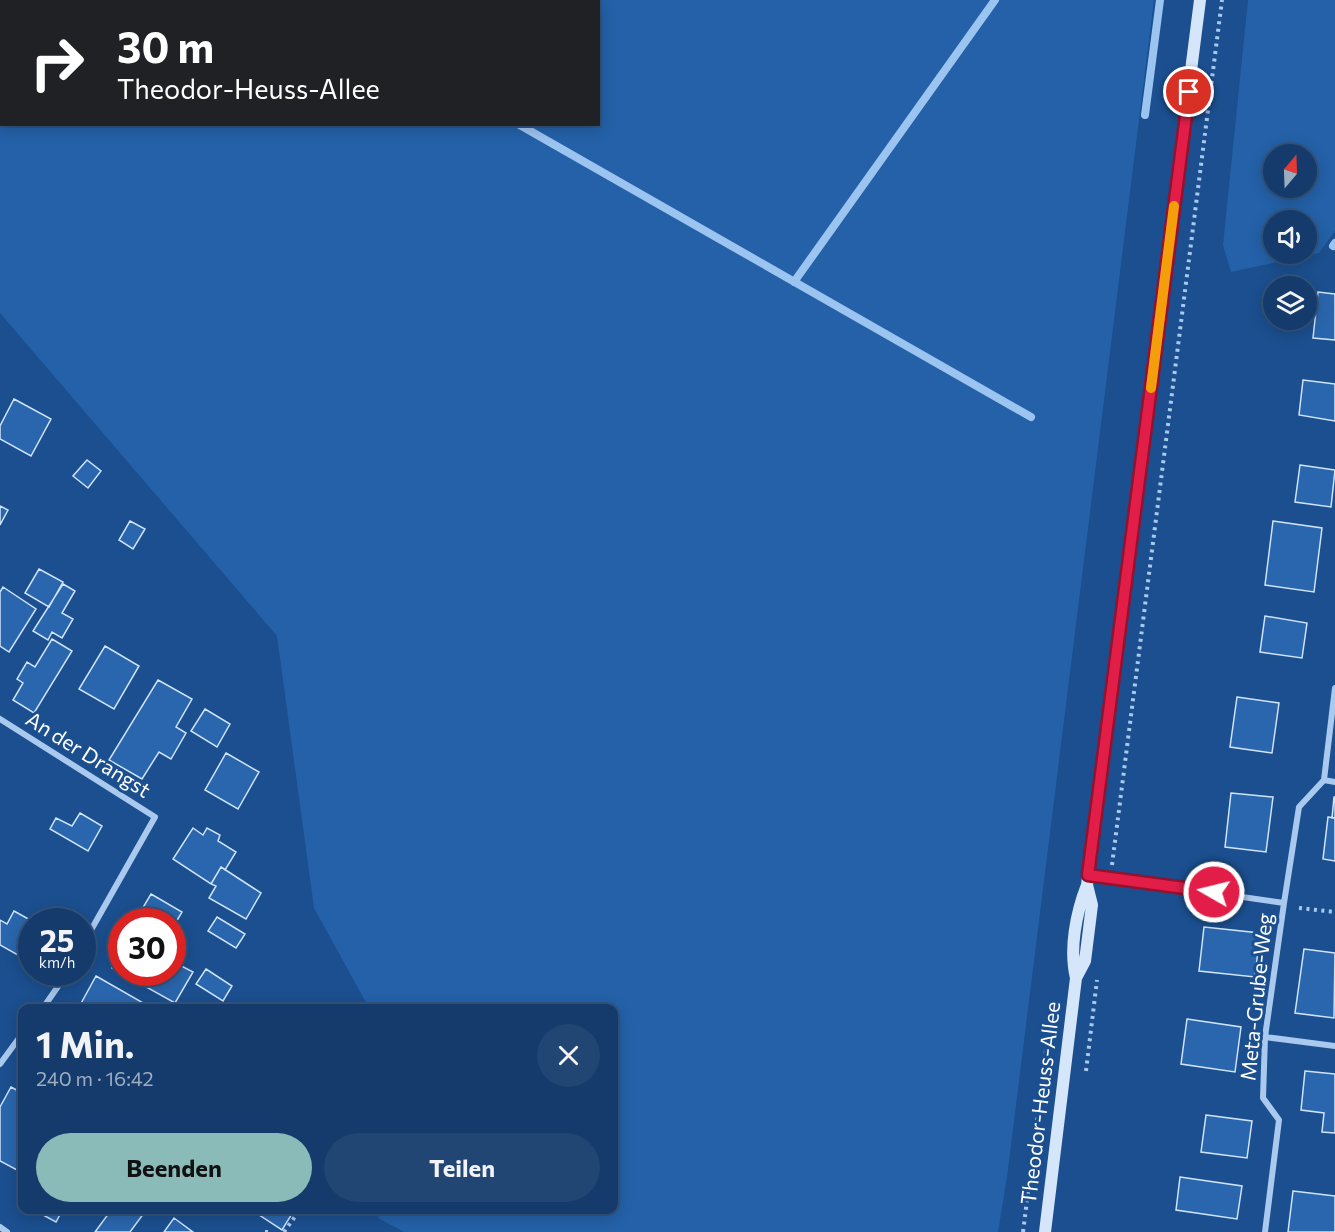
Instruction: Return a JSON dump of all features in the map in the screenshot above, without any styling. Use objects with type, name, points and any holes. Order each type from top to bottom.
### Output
[{"type":"street","name":"Theodor-Heuss-Allee","points":[[1045,1232],[1076,978],[1071,961],[1080,904],[1088,880],[1200,0]]},
{"type":"street","points":[[1335,688],[1324,780],[1335,782]]},
{"type":"street","name":"An der Drangst","points":[[0,719],[155,817],[96,921]]},
{"type":"street","name":"Meta-Grube-Weg","points":[[1264,1232],[1279,1120],[1263,1098],[1265,1037],[1299,807],[1324,780]]},
{"type":"street","name":"Meta-Grube-Weg","points":[[1088,880],[1284,903]]},
{"type":"street","points":[[46,1004],[58,986]]},
{"type":"street","points":[[1265,1037],[1335,1046]]},
{"type":"street","points":[[0,1064],[18,1039]]},
{"type":"street","points":[[0,1227],[7,1232]]},
{"type":"path","points":[[1113,855],[1222,0]]},
{"type":"path","points":[[1284,903],[1299,908],[1335,912]]},
{"type":"path","points":[[284,1232],[297,1214]]},
{"type":"path","points":[[264,1232],[271,1232]]},
{"type":"shaded area","points":[[600,0],[1154,0],[1007,1177],[998,1232],[404,1232],[378,1218],[381,1214],[618,1214],[618,1004],[367,1004],[314,908],[277,636],[0,313],[0,126],[600,126]]},
{"type":"shaded area","points":[[1248,0],[1335,0],[1335,231],[1317,253],[1317,210],[1263,210],[1263,264],[1268,264],[1231,272],[1223,245]]},
{"type":"building","points":[[1318,292],[1335,294],[1335,340],[1313,338],[1314,330],[1317,330]]},
{"type":"building","points":[[1303,380],[1335,384],[1335,421],[1299,415]]},
{"type":"building","points":[[14,399],[51,419],[31,456],[0,439],[0,426]]},
{"type":"building","points":[[87,460],[101,471],[88,488],[73,476]]},
{"type":"building","points":[[1300,465],[1335,470],[1331,507],[1295,502]]},
{"type":"building","points":[[0,506],[8,510],[0,525]]},
{"type":"building","points":[[130,521],[145,529],[133,549],[119,540]]},
{"type":"building","points":[[1273,521],[1322,528],[1314,592],[1265,585]]},
{"type":"building","points":[[39,569],[63,582],[49,607],[25,593]]},
{"type":"building","points":[[63,584],[75,591],[62,613],[73,619],[62,638],[52,632],[48,640],[33,631]]},
{"type":"building","points":[[3,587],[36,609],[9,652],[0,646],[0,592]]},
{"type":"building","points":[[1265,616],[1307,623],[1302,658],[1260,652]]},
{"type":"building","points":[[52,639],[72,651],[34,713],[13,700],[23,683],[17,679],[27,662],[35,667]]},
{"type":"building","points":[[105,646],[139,666],[114,709],[79,689]]},
{"type":"building","points":[[158,680],[192,699],[176,727],[186,733],[171,759],[159,752],[142,779],[109,760]]},
{"type":"building","points":[[1237,697],[1279,703],[1272,753],[1230,747]]},
{"type":"building","points":[[205,709],[230,724],[217,747],[191,731]]},
{"type":"building","points":[[226,753],[259,772],[238,809],[205,790]]},
{"type":"building","points":[[1231,793],[1273,797],[1266,852],[1225,847]]},
{"type":"building","points":[[1334,797],[1335,818],[1332,818]]},
{"type":"building","points":[[80,813],[102,826],[88,851],[50,829],[56,818],[72,826]]},
{"type":"building","points":[[1328,817],[1335,818],[1335,861],[1323,859]]},
{"type":"building","points":[[193,828],[203,835],[207,828],[220,835],[218,841],[236,852],[225,870],[221,867],[211,884],[173,859]]},
{"type":"building","points":[[221,867],[261,893],[246,919],[209,898],[216,886],[211,884]]},
{"type":"building","points":[[151,894],[175,908],[143,908]]},
{"type":"building","points":[[14,911],[18,913],[18,955],[0,945],[0,920],[7,924]]},
{"type":"building","points":[[217,917],[245,934],[236,948],[208,931]]},
{"type":"building","points":[[1204,927],[1260,933],[1255,977],[1199,971]]},
{"type":"building","points":[[1304,949],[1335,953],[1334,1018],[1295,1013]]},
{"type":"building","points":[[186,968],[193,972],[186,984]]},
{"type":"building","points":[[206,969],[232,986],[223,1001],[196,984]]},
{"type":"building","points":[[96,976],[108,983],[108,986],[114,986],[145,1004],[81,1004],[91,986],[96,986]]},
{"type":"building","points":[[144,986],[185,986],[175,1003]]},
{"type":"building","points":[[1187,1019],[1241,1027],[1235,1072],[1181,1064]]},
{"type":"building","points":[[1305,1071],[1335,1074],[1335,1133],[1322,1132],[1324,1113],[1301,1110]]},
{"type":"building","points":[[11,1087],[18,1091],[17,1170],[0,1161],[0,1107]]},
{"type":"building","points":[[1206,1115],[1252,1121],[1247,1158],[1201,1152]]},
{"type":"building","points":[[1180,1177],[1242,1186],[1237,1219],[1176,1210]]},
{"type":"building","points":[[1293,1191],[1335,1196],[1335,1232],[1288,1232]]},
{"type":"building","points":[[41,1214],[60,1214],[56,1222]]},
{"type":"building","points":[[108,1214],[143,1214],[130,1232],[95,1232]]},
{"type":"building","points":[[258,1214],[292,1214],[282,1230]]},
{"type":"building","points":[[174,1218],[193,1232],[164,1232]]},
{"type":"waterway","points":[[794,282],[995,0]]},
{"type":"waterway","points":[[1145,115],[1160,0]]},
{"type":"waterway","points":[[522,126],[1031,417]]},
{"type":"slow traffic","points":[[1151,388],[1174,206]]},
{"type":"route","points":[[1189,92],[1088,875],[1214,892]]}]
